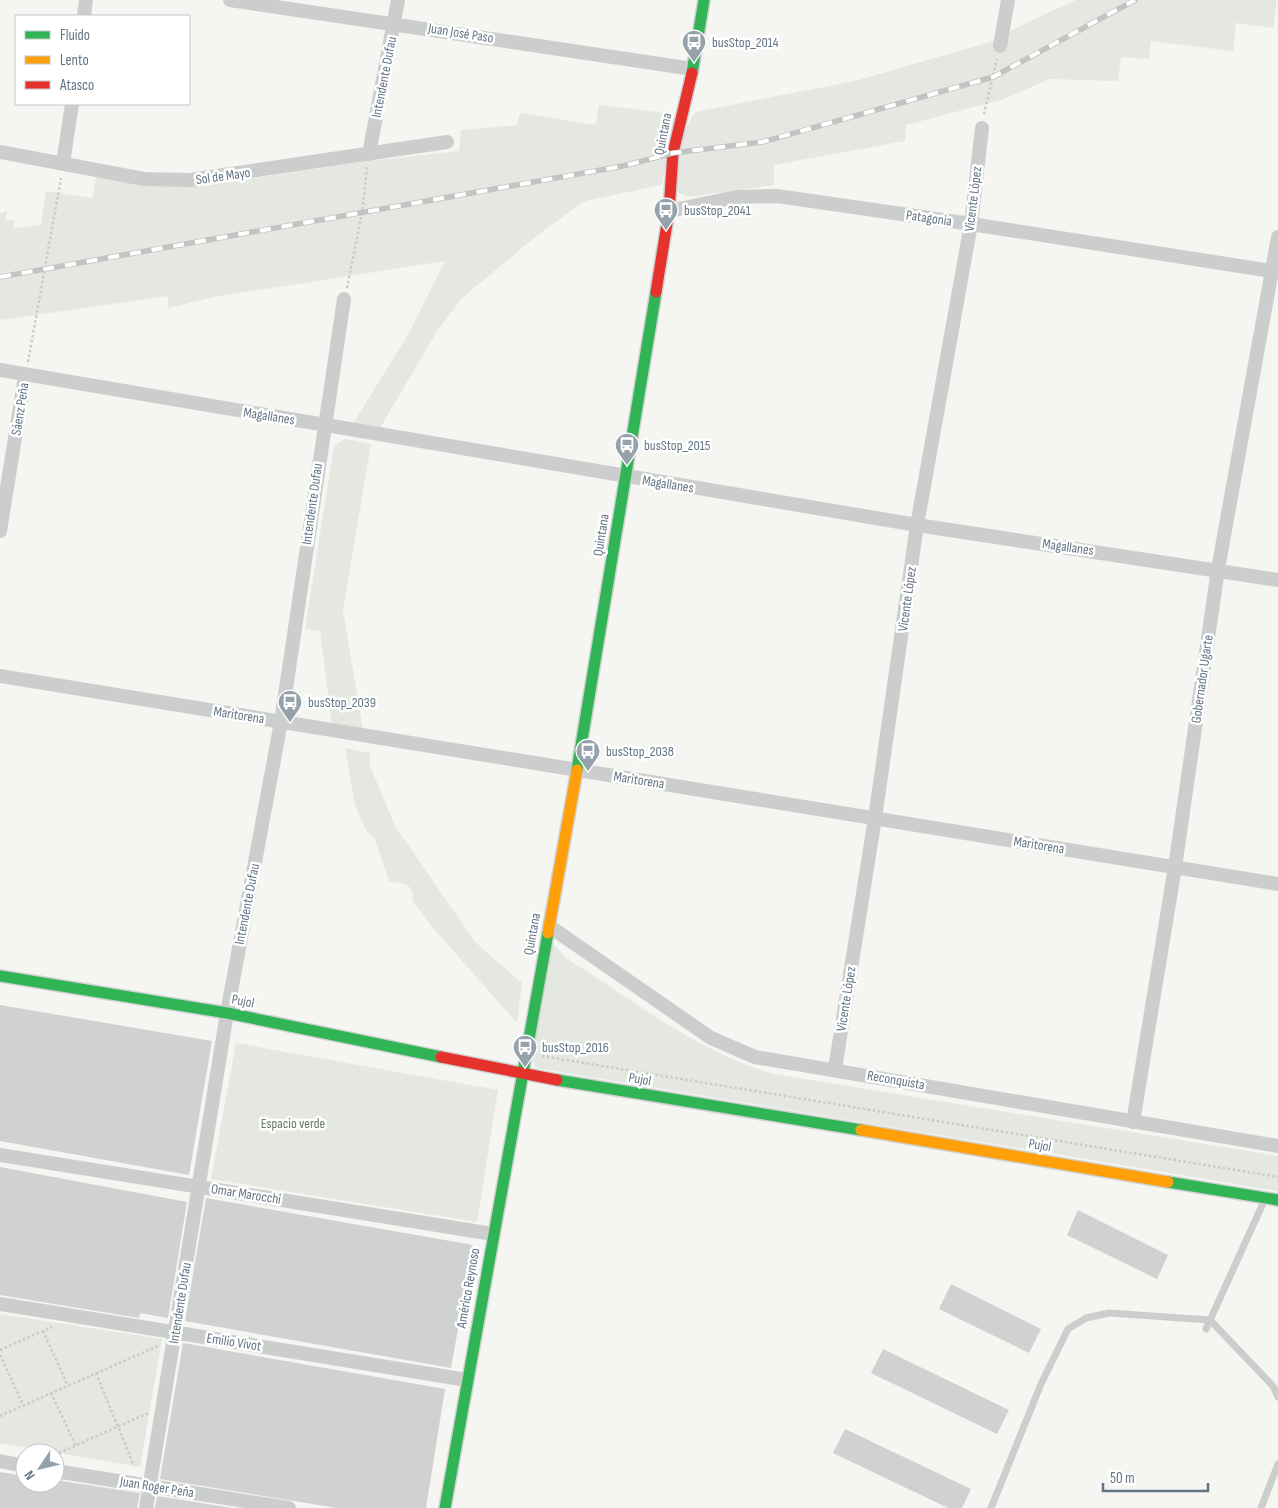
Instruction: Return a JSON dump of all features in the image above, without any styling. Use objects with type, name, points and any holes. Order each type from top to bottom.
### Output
[{"type":"street","points":[[84,15],[86,0]]},
{"type":"street","name":"Juan José Paso","points":[[230,0],[692,69]]},
{"type":"street","name":"Intendente Dufau","points":[[369,154],[398,0]]},
{"type":"street","name":"Quintana","points":[[524,1074],[626,477],[669,211],[673,153],[692,69],[704,0]]},
{"type":"street","points":[[1000,46],[1008,0]]},
{"type":"street","points":[[63,162],[72,105]]},
{"type":"street","name":"Vicente López","points":[[835,1069],[875,818],[917,525],[971,224],[982,128]]},
{"type":"street","name":"Sol de Mayo","points":[[0,152],[63,162],[144,179],[190,180],[447,142]]},
{"type":"street","name":"Patagonia","points":[[669,211],[736,197],[777,196],[971,224],[1275,272]]},
{"type":"street","name":"Gobernador Ugarte","points":[[1133,1122],[1175,867],[1218,569],[1275,272],[1278,237]]},
{"type":"street","name":"Intendente Dufau","points":[[146,1508],[227,1013],[281,722],[344,299]]},
{"type":"street","name":"Magallanes","points":[[0,370],[25,376],[917,525],[1218,569],[1278,580]]},
{"type":"street","name":"Sáenz Peña","points":[[0,531],[25,376]]},
{"type":"street","name":"Maritorena","points":[[0,676],[1278,884]]},
{"type":"street","name":"Reconquista","points":[[549,926],[711,1038],[755,1057],[835,1069],[1278,1146]]},
{"type":"street","name":"Pujol","points":[[0,976],[227,1013],[524,1074],[1278,1200]]},
{"type":"street","name":"Américo Reynoso","points":[[445,1508],[492,1234],[524,1074]]},
{"type":"street","name":"Omar Marocchi","points":[[0,1155],[492,1234]]},
{"type":"street","name":"Emilio Vivot","points":[[0,1304],[467,1380]]},
{"type":"street","points":[[0,1461],[15,1464]]},
{"type":"street","name":"Juan Roger Peña","points":[[65,1473],[290,1508]]},
{"type":"lane","points":[[1206,1329],[1266,1198]]},
{"type":"lane","points":[[990,1508],[1041,1384],[1068,1329],[1086,1318],[1108,1313],[1210,1320],[1273,1386],[1278,1397]]},
{"type":"lane","points":[[1261,1508],[1278,1464]]},
{"type":"path","points":[[982,128],[1000,46]]},
{"type":"path","points":[[344,299],[362,213],[369,154]]},
{"type":"path","points":[[25,376],[63,162]]},
{"type":"path","points":[[528,1053],[1278,1177]]},
{"type":"path","points":[[0,1350],[60,1323]]},
{"type":"path","points":[[43,1331],[68,1386]]},
{"type":"path","points":[[0,1416],[161,1344]]},
{"type":"path","points":[[0,1354],[23,1405]]},
{"type":"path","points":[[96,1373],[134,1466]]},
{"type":"path","points":[[51,1393],[76,1446]]},
{"type":"path","points":[[65,1451],[150,1412]]},
{"type":"green space","points":[[1076,0],[1277,0],[1273,28],[1236,23],[1233,51],[1151,41],[1149,59],[1121,57],[1118,81],[1049,79],[1004,99],[906,125],[905,141],[774,165],[774,185],[694,196],[678,193],[678,171],[682,141],[695,112],[855,81],[993,41],[1024,24]]},
{"type":"green space","points":[[599,105],[675,114],[662,185],[585,201],[540,233],[463,297],[437,331],[380,428],[353,424],[409,333],[445,261],[214,297],[168,308],[168,296],[0,320],[0,213],[7,211],[6,221],[14,220],[13,228],[41,225],[46,191],[92,198],[97,174],[184,186],[224,183],[360,162],[459,151],[461,130],[517,125],[520,113],[596,125]]},
{"type":"green space","points":[[345,439],[371,444],[343,611],[363,730],[332,724],[320,631],[305,629],[334,446]]},
{"type":"green space","points":[[345,748],[370,753],[370,766],[395,826],[475,942],[522,983],[517,1023],[432,927],[412,900],[413,892],[407,884],[389,881],[374,837],[367,832],[355,805]]},
{"type":"green space","points":[[552,943],[566,958],[666,1024],[718,1052],[773,1074],[1278,1156],[1278,1191],[536,1068],[532,1060]]},
{"type":"green space","name":"Espacio verde","points":[[236,1043],[498,1090],[477,1222],[211,1179]]},
{"type":"green space","points":[[0,1314],[162,1339],[140,1467],[65,1454],[65,1443],[15,1443],[15,1446],[0,1443]]},
{"type":"building","points":[[0,1005],[212,1041],[189,1175],[0,1141]]},
{"type":"building","points":[[0,1167],[187,1202],[168,1318],[140,1313],[139,1318],[0,1295]]},
{"type":"building","points":[[206,1198],[473,1245],[451,1368],[185,1321]]},
{"type":"building","points":[[1078,1210],[1168,1255],[1157,1279],[1067,1235]]},
{"type":"building","points":[[951,1284],[1041,1329],[1029,1353],[939,1309]]},
{"type":"building","points":[[183,1343],[445,1389],[426,1508],[337,1508],[160,1479]]},
{"type":"building","points":[[883,1349],[1009,1410],[997,1434],[871,1373]]},
{"type":"building","points":[[845,1429],[971,1489],[962,1508],[948,1508],[833,1453]]},
{"type":"building","points":[[0,1472],[15,1474],[15,1493],[65,1493],[65,1482],[140,1493],[137,1508],[0,1508]]},
{"type":"building","points":[[157,1496],[233,1508],[155,1508]]},
{"type":"railway","points":[[0,277],[623,166],[673,153],[762,142],[993,77],[1135,0]]},
{"type":"traffic: fast","points":[[692,73],[704,0]]},
{"type":"traffic: fast","points":[[577,770],[656,292]]},
{"type":"traffic: fast","points":[[445,1508],[548,933]]},
{"type":"traffic: fast","points":[[0,976],[227,1013],[441,1057]]},
{"type":"traffic: fast","points":[[557,1080],[861,1130]]},
{"type":"traffic: fast","points":[[1168,1182],[1278,1200]]},
{"type":"traffic: slow","points":[[548,933],[577,770]]},
{"type":"traffic: slow","points":[[861,1130],[1168,1182]]},
{"type":"traffic: jam","points":[[656,292],[669,211],[673,153],[692,73]]},
{"type":"traffic: jam","points":[[441,1057],[557,1080]]},
{"type":"place","name":"busStop_2014","points":[[694,63]]},
{"type":"place","name":"busStop_2041","points":[[666,231]]},
{"type":"place","name":"busStop_2015","points":[[627,466]]},
{"type":"place","name":"busStop_2039","points":[[290,723]]},
{"type":"place","name":"busStop_2038","points":[[588,772]]},
{"type":"place","name":"busStop_2016","points":[[525,1068]]}]
